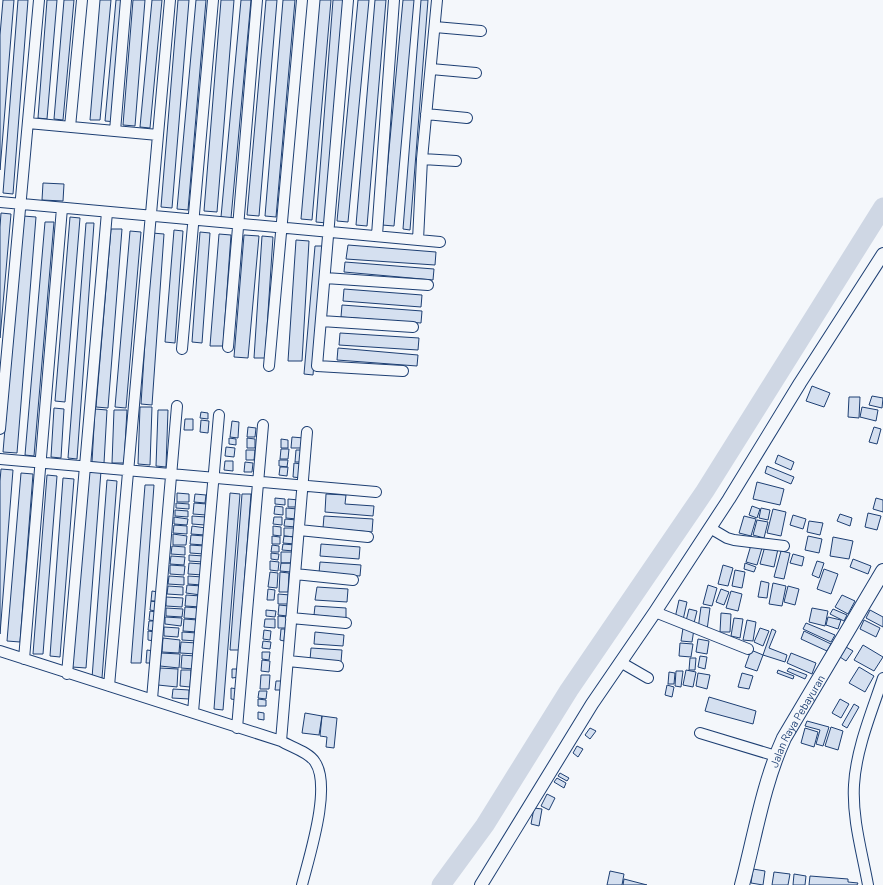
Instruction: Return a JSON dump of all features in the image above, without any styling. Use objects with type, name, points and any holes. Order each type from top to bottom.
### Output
[{"type":"main road","name":"Jalan Raya Pebayuran","points":[[742,885],[776,756],[788,731],[883,571]]},
{"type":"street","points":[[0,429],[39,0]]},
{"type":"street","points":[[70,127],[82,0]]},
{"type":"street","points":[[115,131],[126,0]]},
{"type":"street","points":[[109,686],[170,0]]},
{"type":"street","points":[[182,349],[213,0]]},
{"type":"street","points":[[228,347],[257,0]]},
{"type":"street","points":[[269,366],[302,0]]},
{"type":"street","points":[[348,0],[326,278],[317,366],[403,372]]},
{"type":"street","points":[[377,235],[394,0]]},
{"type":"street","points":[[418,240],[422,158],[437,0]]},
{"type":"street","points":[[434,27],[481,31]]},
{"type":"street","points":[[431,69],[476,73]]},
{"type":"street","points":[[426,114],[468,118]]},
{"type":"street","points":[[28,124],[158,135]]},
{"type":"street","points":[[422,158],[456,161]]},
{"type":"street","points":[[0,202],[377,235],[440,242]]},
{"type":"street","points":[[24,659],[62,208]]},
{"type":"street","points":[[68,674],[107,212]]},
{"type":"street","points":[[481,885],[592,704],[622,663],[656,612],[883,254]]},
{"type":"street","points":[[326,278],[428,285]]},
{"type":"street","points":[[321,321],[413,328]]},
{"type":"street","points":[[152,699],[177,406]]},
{"type":"street","points":[[193,712],[219,415]]},
{"type":"street","points":[[237,728],[263,425]]},
{"type":"street","points":[[281,741],[307,432]]},
{"type":"street","points":[[0,459],[376,492]]},
{"type":"street","points":[[710,528],[727,538],[734,540],[784,546]]},
{"type":"street","points":[[299,530],[368,537]]},
{"type":"street","points":[[295,574],[353,580]]},
{"type":"street","points":[[656,612],[748,649]]},
{"type":"street","points":[[292,618],[346,622]]},
{"type":"street","points":[[0,651],[281,741],[315,762],[321,779],[321,797],[317,826],[302,885]]},
{"type":"street","points":[[288,661],[338,666]]},
{"type":"street","points":[[622,663],[648,678]]},
{"type":"street","points":[[868,885],[857,825],[854,803],[854,783],[860,752],[883,678]]},
{"type":"street","points":[[700,733],[776,756]]},
{"type":"building","points":[[3,0],[14,0],[0,170],[0,35]]},
{"type":"building","points":[[18,0],[28,0],[13,194],[3,193]]},
{"type":"building","points":[[47,0],[57,0],[47,119],[38,118]]},
{"type":"building","points":[[64,0],[74,0],[63,120],[54,119]]},
{"type":"building","points":[[100,0],[111,0],[100,120],[90,120]]},
{"type":"building","points":[[116,0],[128,0],[117,122],[105,121]]},
{"type":"building","points":[[133,0],[145,0],[135,126],[123,125]]},
{"type":"building","points":[[152,0],[162,0],[150,128],[140,127]]},
{"type":"building","points":[[178,0],[189,0],[172,208],[161,207]]},
{"type":"building","points":[[196,0],[206,0],[188,210],[177,209]]},
{"type":"building","points":[[221,0],[234,0],[217,212],[204,211]]},
{"type":"building","points":[[241,0],[251,0],[231,218],[221,217]]},
{"type":"building","points":[[266,0],[277,0],[259,216],[247,215]]},
{"type":"building","points":[[283,0],[295,0],[276,217],[265,216]]},
{"type":"building","points":[[320,0],[331,0],[312,220],[301,219]]},
{"type":"building","points":[[333,0],[343,0],[327,223],[316,222]]},
{"type":"building","points":[[358,0],[369,0],[348,222],[337,221]]},
{"type":"building","points":[[375,0],[386,0],[367,226],[356,225]]},
{"type":"building","points":[[403,0],[414,0],[394,226],[382,225]]},
{"type":"building","points":[[421,0],[428,0],[410,230],[403,229]]},
{"type":"building","points":[[43,183],[64,184],[63,201],[42,200]]},
{"type":"building","points":[[1,213],[11,214],[0,338],[0,227]]},
{"type":"building","points":[[23,216],[36,217],[17,453],[3,452]]},
{"type":"building","points":[[70,217],[80,218],[65,402],[55,401]]},
{"type":"building","points":[[45,222],[54,222],[34,456],[25,455]]},
{"type":"building","points":[[86,223],[94,223],[77,459],[68,458]]},
{"type":"building","points":[[111,229],[122,229],[108,408],[96,407]]},
{"type":"building","points":[[174,230],[183,231],[175,343],[165,342]]},
{"type":"building","points":[[130,231],[141,232],[126,408],[115,407]]},
{"type":"building","points":[[200,232],[210,233],[202,343],[192,342]]},
{"type":"building","points":[[152,233],[164,234],[152,405],[141,404]]},
{"type":"building","points":[[219,234],[231,235],[223,346],[210,346]]},
{"type":"building","points":[[244,235],[259,236],[248,358],[234,357]]},
{"type":"building","points":[[262,236],[273,237],[265,358],[254,358]]},
{"type":"building","points":[[296,240],[309,241],[302,361],[288,361]]},
{"type":"building","points":[[348,245],[436,252],[435,265],[346,259]]},
{"type":"building","points":[[315,246],[324,246],[313,375],[304,374]]},
{"type":"building","points":[[345,262],[434,269],[433,280],[344,272]]},
{"type":"building","points":[[344,289],[422,295],[421,307],[343,301]]},
{"type":"building","points":[[342,305],[422,311],[421,323],[341,317]]},
{"type":"building","points":[[340,333],[419,338],[418,350],[339,345]]},
{"type":"building","points":[[338,348],[418,355],[417,366],[337,360]]},
{"type":"building","points":[[812,386],[830,393],[824,407],[806,401]]},
{"type":"building","points":[[872,396],[883,398],[882,408],[869,405]]},
{"type":"building","points":[[849,397],[860,397],[859,418],[848,417]]},
{"type":"building","points":[[140,407],[152,407],[150,465],[138,464]]},
{"type":"building","points":[[862,407],[878,410],[876,421],[860,417]]},
{"type":"building","points":[[54,408],[64,409],[61,458],[51,457]]},
{"type":"building","points":[[95,409],[107,410],[104,463],[92,462]]},
{"type":"building","points":[[114,410],[127,410],[124,463],[112,463]]},
{"type":"building","points":[[158,410],[168,410],[166,467],[156,466]]},
{"type":"building","points":[[201,412],[208,413],[208,419],[200,418]]},
{"type":"building","points":[[185,419],[193,419],[193,430],[184,430]]},
{"type":"building","points":[[201,420],[209,421],[208,433],[200,432]]},
{"type":"building","points":[[232,421],[239,422],[238,438],[230,437]]},
{"type":"building","points":[[248,427],[256,428],[255,437],[247,437]]},
{"type":"building","points":[[874,427],[881,429],[877,444],[869,442]]},
{"type":"building","points":[[292,437],[304,438],[304,448],[291,448]]},
{"type":"building","points":[[229,438],[236,439],[236,445],[229,444]]},
{"type":"building","points":[[247,438],[255,439],[255,448],[247,448]]},
{"type":"building","points":[[281,439],[288,440],[288,448],[281,448]]},
{"type":"building","points":[[226,447],[235,448],[234,457],[225,456]]},
{"type":"building","points":[[281,449],[289,449],[288,459],[280,459]]},
{"type":"building","points":[[246,450],[255,450],[254,460],[246,460]]},
{"type":"building","points":[[296,450],[304,450],[303,462],[295,462]]},
{"type":"building","points":[[778,455],[794,462],[791,470],[775,463]]},
{"type":"building","points":[[279,460],[288,460],[287,467],[279,466]]},
{"type":"building","points":[[225,461],[233,461],[233,471],[224,470]]},
{"type":"building","points":[[245,462],[253,463],[252,472],[244,472]]},
{"type":"building","points":[[294,463],[302,464],[301,478],[293,477]]},
{"type":"building","points":[[767,466],[794,477],[791,484],[765,473]]},
{"type":"building","points":[[280,467],[288,467],[287,476],[279,475]]},
{"type":"building","points":[[1,469],[13,470],[0,634],[0,481]]},
{"type":"building","points":[[88,470],[101,471],[86,668],[72,667]]},
{"type":"building","points":[[21,473],[33,474],[20,642],[7,641]]},
{"type":"building","points":[[47,475],[57,476],[43,654],[33,654]]},
{"type":"building","points":[[63,478],[74,479],[60,657],[50,656]]},
{"type":"building","points":[[107,480],[117,481],[102,678],[92,678]]},
{"type":"building","points":[[757,482],[784,489],[780,505],[753,499]]},
{"type":"building","points":[[145,485],[154,485],[141,663],[131,663]]},
{"type":"building","points":[[177,493],[189,494],[189,502],[177,502]]},
{"type":"building","points":[[230,493],[240,494],[223,710],[214,709]]},
{"type":"building","points":[[195,494],[206,495],[205,503],[194,502]]},
{"type":"building","points":[[242,494],[251,494],[239,650],[230,650]]},
{"type":"building","points":[[326,494],[346,495],[345,504],[374,506],[373,516],[325,512]]},
{"type":"building","points":[[275,498],[285,499],[285,505],[275,504]]},
{"type":"building","points":[[876,498],[883,500],[883,512],[873,509]]},
{"type":"building","points":[[288,499],[299,500],[298,507],[288,507]]},
{"type":"building","points":[[176,503],[189,504],[189,509],[176,508]]},
{"type":"building","points":[[194,503],[207,504],[206,515],[193,514]]},
{"type":"building","points":[[275,506],[283,507],[283,515],[274,514]]},
{"type":"building","points":[[752,506],[760,509],[757,518],[749,515]]},
{"type":"building","points":[[286,508],[298,509],[297,519],[286,518]]},
{"type":"building","points":[[761,508],[770,510],[768,520],[759,518]]},
{"type":"building","points":[[773,509],[786,512],[781,536],[767,533]]},
{"type":"building","points":[[175,510],[188,511],[188,517],[175,516]]},
{"type":"building","points":[[868,513],[881,516],[877,530],[865,527]]},
{"type":"building","points":[[840,514],[852,518],[850,526],[837,521]]},
{"type":"building","points":[[793,515],[806,519],[803,529],[790,525]]},
{"type":"building","points":[[192,516],[206,517],[205,525],[192,524]]},
{"type":"building","points":[[324,516],[373,519],[372,532],[323,528]]},
{"type":"building","points":[[744,516],[756,519],[751,536],[739,533]]},
{"type":"building","points":[[174,517],[188,519],[187,525],[174,524]]},
{"type":"building","points":[[274,517],[282,517],[282,525],[273,524]]},
{"type":"building","points":[[285,519],[297,520],[296,527],[284,526]]},
{"type":"building","points":[[757,520],[768,522],[764,538],[753,535]]},
{"type":"building","points":[[809,521],[823,523],[820,535],[807,532]]},
{"type":"building","points":[[174,525],[187,526],[187,534],[173,533]]},
{"type":"building","points":[[192,526],[206,528],[205,535],[191,534]]},
{"type":"building","points":[[273,526],[281,527],[281,536],[273,535]]},
{"type":"building","points":[[284,528],[296,528],[295,537],[284,536]]},
{"type":"building","points":[[173,534],[187,536],[186,545],[173,545]]},
{"type":"building","points":[[191,535],[205,536],[204,545],[190,544]]},
{"type":"building","points":[[272,536],[280,537],[280,544],[272,544]]},
{"type":"building","points":[[284,536],[296,537],[295,544],[283,543]]},
{"type":"building","points":[[808,536],[822,539],[819,553],[805,550]]},
{"type":"building","points":[[833,537],[853,541],[849,559],[830,556]]},
{"type":"building","points":[[283,544],[295,545],[294,551],[282,550]]},
{"type":"building","points":[[321,544],[360,547],[359,559],[320,556]]},
{"type":"building","points":[[190,545],[205,546],[204,554],[190,553]]},
{"type":"building","points":[[272,545],[279,546],[279,552],[271,552]]},
{"type":"building","points":[[751,545],[762,548],[757,565],[746,562]]},
{"type":"building","points":[[172,546],[185,547],[185,555],[171,554]]},
{"type":"building","points":[[765,546],[778,549],[774,567],[760,564]]},
{"type":"building","points":[[781,551],[790,553],[784,579],[774,577]]},
{"type":"building","points":[[281,552],[292,552],[291,563],[281,563]]},
{"type":"building","points":[[271,553],[279,554],[278,560],[271,559]]},
{"type":"building","points":[[793,554],[804,557],[802,566],[790,563]]},
{"type":"building","points":[[189,555],[204,556],[203,562],[189,561]]},
{"type":"building","points":[[171,556],[185,557],[184,565],[170,564]]},
{"type":"building","points":[[853,559],[871,566],[868,574],[850,567]]},
{"type":"building","points":[[270,561],[279,562],[278,571],[270,570]]},
{"type":"building","points":[[817,561],[824,563],[819,578],[812,575]]},
{"type":"building","points":[[320,562],[361,565],[360,576],[319,573]]},
{"type":"building","points":[[189,563],[203,564],[203,575],[188,574]]},
{"type":"building","points":[[281,563],[291,563],[291,572],[280,571]]},
{"type":"building","points":[[745,563],[756,567],[754,572],[744,569]]},
{"type":"building","points":[[170,565],[185,566],[184,575],[170,574]]},
{"type":"building","points":[[723,565],[733,568],[728,586],[718,584]]},
{"type":"building","points":[[824,569],[838,574],[831,594],[817,589]]},
{"type":"building","points":[[735,570],[745,572],[742,588],[732,586]]},
{"type":"building","points":[[270,572],[278,573],[277,588],[268,587]]},
{"type":"building","points":[[280,572],[289,573],[288,592],[279,592]]},
{"type":"building","points":[[169,576],[184,577],[184,585],[168,584]]},
{"type":"building","points":[[188,576],[203,577],[202,585],[188,584]]},
{"type":"building","points":[[761,581],[769,583],[767,598],[758,597]]},
{"type":"building","points":[[773,583],[786,586],[782,606],[769,604]]},
{"type":"building","points":[[187,585],[202,586],[201,595],[186,593]]},
{"type":"building","points":[[708,585],[717,588],[712,606],[703,604]]},
{"type":"building","points":[[168,586],[183,587],[183,595],[167,594]]},
{"type":"building","points":[[788,586],[799,589],[795,605],[784,602]]},
{"type":"building","points":[[317,587],[348,589],[347,602],[315,600]]},
{"type":"building","points":[[268,589],[275,590],[274,600],[267,600]]},
{"type":"building","points":[[721,589],[729,592],[724,605],[716,602]]},
{"type":"building","points":[[152,591],[158,592],[157,601],[151,601]]},
{"type":"building","points":[[731,591],[742,594],[738,611],[726,608]]},
{"type":"building","points":[[278,594],[290,595],[289,604],[278,604]]},
{"type":"building","points":[[186,595],[201,596],[201,607],[185,606]]},
{"type":"building","points":[[842,595],[855,601],[848,614],[835,607]]},
{"type":"building","points":[[166,597],[183,598],[182,607],[166,606]]},
{"type":"building","points":[[679,600],[687,602],[683,620],[675,618]]},
{"type":"building","points":[[151,601],[157,602],[156,611],[150,610]]},
{"type":"building","points":[[279,605],[289,606],[288,616],[278,615]]},
{"type":"building","points":[[315,606],[346,608],[346,618],[314,615]]},
{"type":"building","points":[[185,607],[199,608],[198,619],[184,618]]},
{"type":"building","points":[[701,607],[710,608],[707,630],[698,629]]},
{"type":"building","points":[[166,608],[183,609],[182,617],[166,616]]},
{"type":"building","points":[[812,608],[828,611],[825,626],[809,622]]},
{"type":"building","points":[[689,609],[697,611],[694,623],[686,621]]},
{"type":"building","points":[[833,609],[847,615],[844,621],[830,614]]},
{"type":"building","points":[[266,610],[276,611],[275,617],[266,616]]},
{"type":"building","points":[[870,610],[883,617],[883,627],[866,618]]},
{"type":"building","points":[[150,611],[156,612],[156,621],[149,620]]},
{"type":"building","points":[[721,613],[731,614],[730,632],[720,632]]},
{"type":"building","points":[[278,616],[288,617],[287,628],[278,628]]},
{"type":"building","points":[[165,617],[182,618],[181,626],[165,624]]},
{"type":"building","points":[[828,617],[841,620],[838,629],[826,625]]},
{"type":"building","points":[[734,618],[743,619],[740,638],[731,636]]},
{"type":"building","points":[[184,619],[198,620],[197,632],[183,631]]},
{"type":"building","points":[[265,619],[275,619],[275,628],[264,627]]},
{"type":"building","points":[[747,620],[756,622],[753,641],[743,640]]},
{"type":"building","points":[[864,620],[880,628],[876,637],[860,629]]},
{"type":"building","points":[[149,621],[155,621],[154,631],[148,630]]},
{"type":"building","points":[[806,623],[835,635],[831,642],[803,629]]},
{"type":"building","points":[[164,627],[179,628],[178,637],[164,636]]},
{"type":"building","points":[[683,628],[694,629],[692,642],[681,641]]},
{"type":"building","points":[[760,628],[769,631],[763,646],[754,642]]},
{"type":"building","points":[[281,629],[285,629],[284,641],[280,640]]},
{"type":"building","points":[[772,629],[776,631],[769,648],[787,655],[785,662],[763,655]]},
{"type":"building","points":[[264,630],[271,631],[270,640],[263,639]]},
{"type":"building","points":[[148,631],[155,632],[154,641],[148,640]]},
{"type":"building","points":[[804,631],[831,644],[827,651],[801,639]]},
{"type":"building","points":[[182,632],[197,633],[197,641],[182,640]]},
{"type":"building","points":[[315,632],[344,635],[343,646],[314,644]]},
{"type":"building","points":[[163,638],[180,640],[179,653],[162,652]]},
{"type":"building","points":[[698,639],[709,641],[707,654],[696,652]]},
{"type":"building","points":[[263,641],[271,642],[270,649],[262,648]]},
{"type":"building","points":[[181,642],[197,643],[196,654],[180,653]]},
{"type":"building","points":[[680,643],[693,644],[691,657],[679,656]]},
{"type":"building","points":[[863,645],[883,657],[874,671],[854,660]]},
{"type":"building","points":[[846,647],[853,651],[846,661],[840,657]]},
{"type":"building","points":[[311,648],[342,650],[341,662],[310,660]]},
{"type":"building","points":[[147,650],[154,651],[154,663],[146,663]]},
{"type":"building","points":[[751,650],[763,655],[757,671],[745,667]]},
{"type":"building","points":[[262,652],[270,652],[269,660],[262,659]]},
{"type":"building","points":[[161,653],[180,654],[179,668],[160,666]]},
{"type":"building","points":[[791,653],[816,663],[812,674],[787,663]]},
{"type":"building","points":[[182,655],[195,656],[194,669],[181,668]]},
{"type":"building","points":[[700,656],[707,657],[705,669],[698,667]]},
{"type":"building","points":[[690,658],[696,658],[695,670],[689,670]]},
{"type":"building","points":[[262,660],[270,661],[269,672],[261,671]]},
{"type":"building","points":[[859,667],[874,676],[865,692],[849,683]]},
{"type":"building","points":[[160,668],[178,669],[177,687],[158,685]]},
{"type":"building","points":[[789,668],[807,675],[805,679],[787,671]]},
{"type":"building","points":[[232,669],[239,669],[239,677],[232,678]]},
{"type":"building","points":[[181,670],[191,670],[190,687],[180,686]]},
{"type":"building","points":[[686,670],[696,672],[693,687],[683,685]]},
{"type":"building","points":[[778,670],[794,676],[793,679],[777,673]]},
{"type":"building","points":[[676,671],[683,671],[681,687],[675,686]]},
{"type":"building","points":[[669,672],[675,673],[674,684],[668,684]]},
{"type":"building","points":[[698,673],[710,675],[707,689],[696,686]]},
{"type":"building","points":[[742,673],[753,676],[749,689],[738,687]]},
{"type":"building","points":[[261,675],[270,675],[269,689],[260,689]]},
{"type":"building","points":[[276,681],[282,681],[281,690],[275,690]]},
{"type":"building","points":[[667,685],[674,687],[672,697],[665,695]]},
{"type":"building","points":[[231,688],[238,689],[237,700],[231,699]]},
{"type":"building","points":[[173,689],[189,690],[189,699],[172,698]]},
{"type":"building","points":[[259,691],[267,691],[266,699],[258,698]]},
{"type":"building","points":[[709,697],[756,711],[753,724],[705,711]]},
{"type":"building","points":[[258,699],[266,700],[266,706],[258,706]]},
{"type":"building","points":[[840,699],[849,704],[841,718],[832,713]]},
{"type":"building","points":[[854,704],[859,707],[847,728],[842,725]]},
{"type":"building","points":[[258,712],[264,713],[264,720],[258,719]]},
{"type":"building","points":[[305,713],[322,716],[319,735],[302,733]]},
{"type":"building","points":[[322,716],[337,718],[334,748],[326,747],[327,737],[320,736]]},
{"type":"building","points":[[807,721],[829,727],[823,746],[816,744],[820,730],[805,726]]},
{"type":"building","points":[[831,727],[843,731],[838,750],[825,746]]},
{"type":"building","points":[[590,728],[596,731],[590,739],[585,735]]},
{"type":"building","points":[[805,728],[818,732],[814,747],[801,743]]},
{"type":"building","points":[[577,746],[583,749],[578,757],[573,753]]},
{"type":"building","points":[[560,773],[569,778],[567,781],[558,776]]},
{"type":"building","points":[[557,778],[566,783],[564,788],[554,782]]},
{"type":"building","points":[[547,794],[555,798],[549,810],[541,806]]},
{"type":"building","points":[[534,808],[542,809],[539,826],[531,824]]},
{"type":"building","points":[[753,869],[765,871],[763,885],[751,883]]},
{"type":"building","points":[[610,871],[624,874],[622,885],[607,885]]},
{"type":"building","points":[[774,872],[790,874],[788,885],[772,885]]},
{"type":"building","points":[[794,874],[806,876],[805,885],[793,885]]},
{"type":"building","points":[[810,876],[848,879],[848,882],[858,883],[857,885],[809,885]]},
{"type":"building","points":[[624,879],[647,885],[623,885]]},
{"type":"waterway","points":[[441,885],[485,825],[569,690],[705,491],[883,207]]}]
